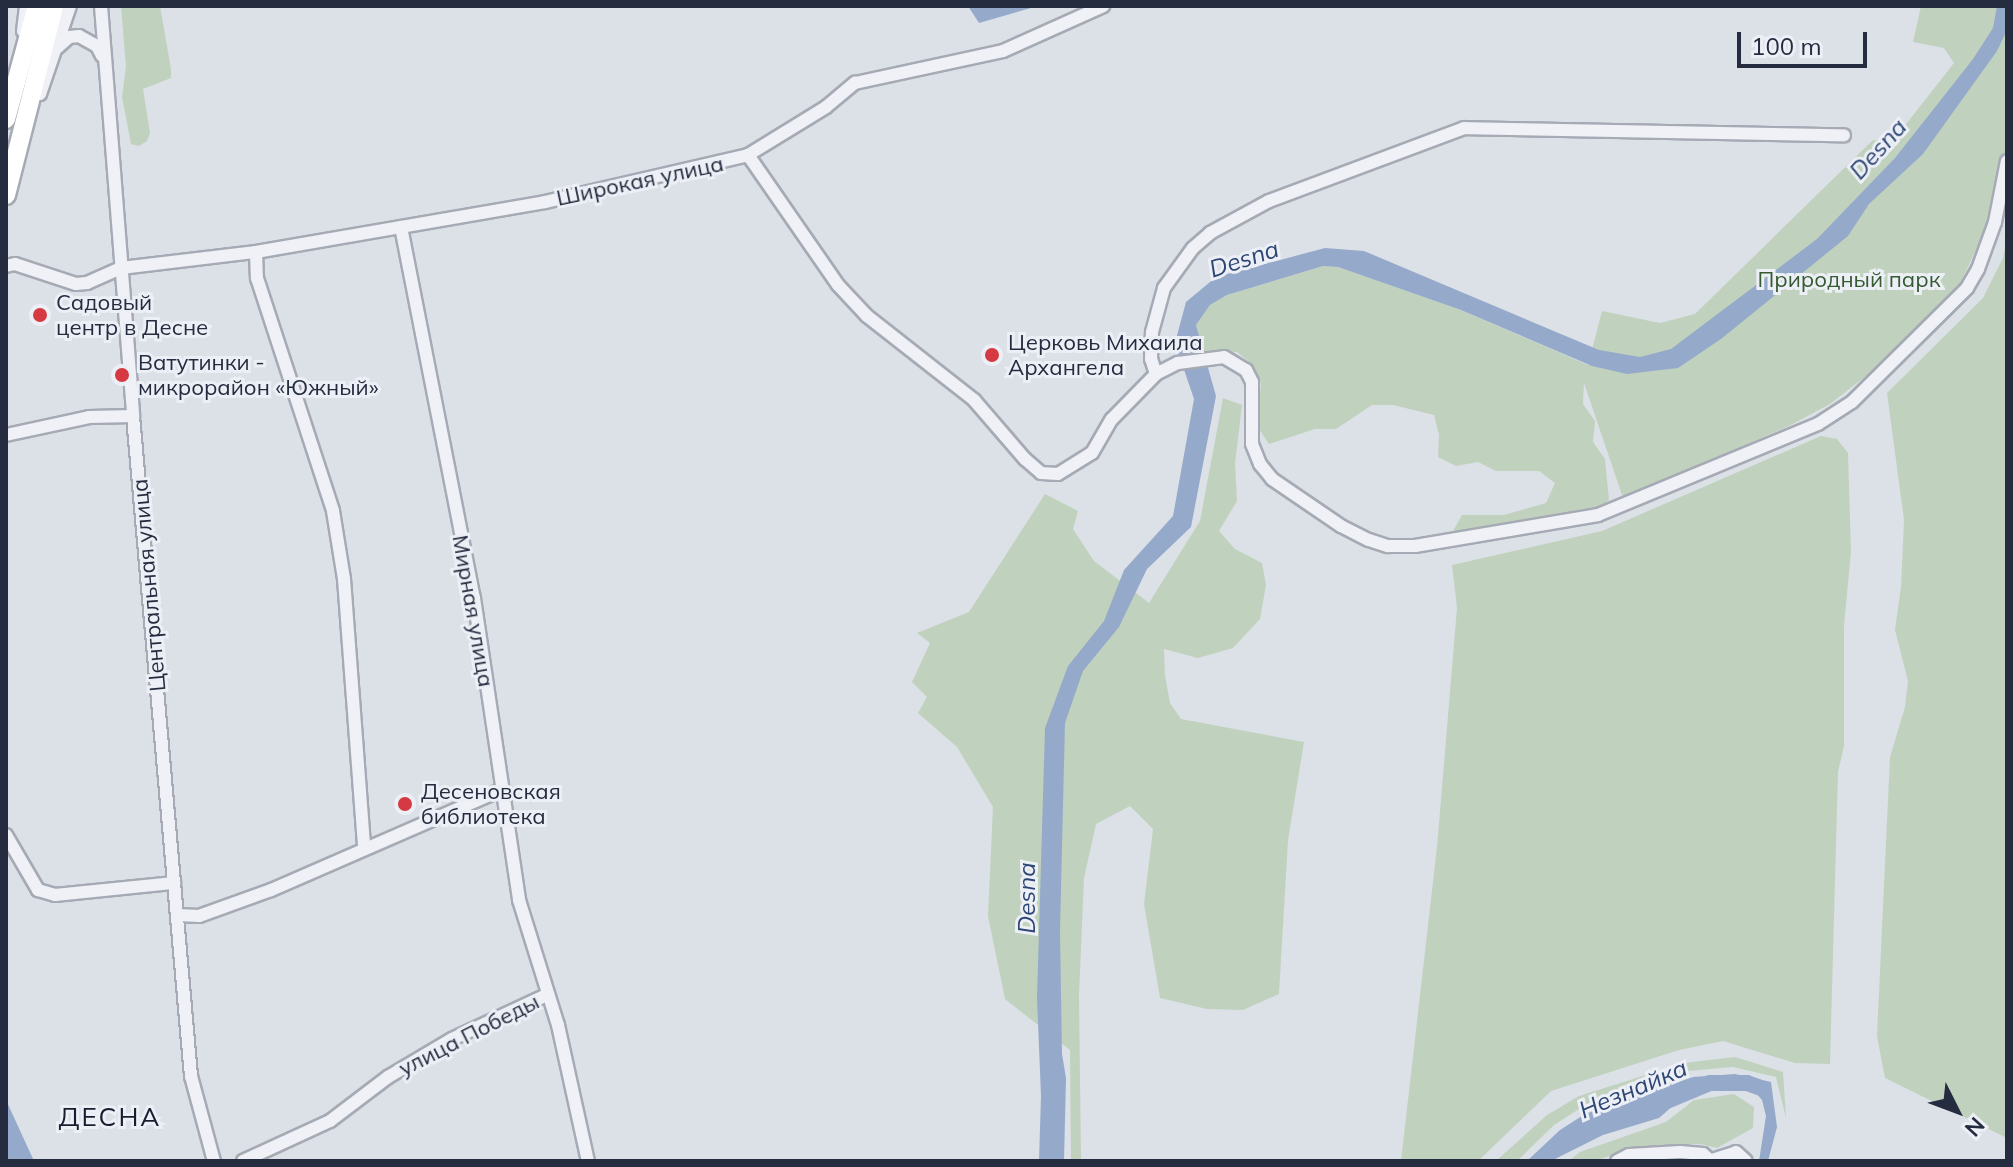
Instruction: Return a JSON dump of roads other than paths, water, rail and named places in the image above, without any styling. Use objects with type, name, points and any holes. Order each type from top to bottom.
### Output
[{"type":"highway","points":[[6,119],[37,6]]},
{"type":"highway","points":[[6,195],[54,6]]},
{"type":"street","points":[[17,80],[26,6]]},
{"type":"street","points":[[15,161],[70,6]]},
{"type":"street","name":"Центральная улица","points":[[101,6],[133,416],[191,1076],[214,1161]]},
{"type":"street","points":[[748,155],[826,107],[855,83],[1003,51],[1103,6]]},
{"type":"street","points":[[54,53],[69,37],[79,36],[97,46],[105,62]]},
{"type":"street","points":[[1844,135],[1464,128],[1269,201],[1210,233],[1193,248],[1164,288],[1152,332],[1151,359],[1156,374],[1178,363],[1224,357],[1246,370],[1252,382],[1252,444],[1260,464],[1287,489],[1369,540],[1388,546],[1415,546],[1598,515],[1818,424],[1852,402],[1967,288],[1991,234],[2007,161]]},
{"type":"street","name":"Широкая улица","points":[[6,266],[15,264],[76,284],[121,268],[256,252],[401,227],[613,188],[748,155],[838,285],[867,316],[974,400],[1041,473],[1058,474],[1076,466],[1092,453],[1127,401],[1156,374]]},
{"type":"street","name":"Мирная улица","points":[[401,227],[474,598],[519,900],[547,995]]},
{"type":"street","points":[[256,252],[257,278],[333,511],[344,579],[364,847]]},
{"type":"street","points":[[6,435],[89,417],[133,416]]},
{"type":"street","points":[[178,915],[199,916],[257,895],[364,847],[453,814],[501,790]]},
{"type":"street","points":[[6,835],[38,890],[55,895],[174,883]]},
{"type":"street","name":"улица Победы","points":[[243,1161],[330,1121],[388,1077],[452,1039],[547,995],[558,1025],[588,1161]]},
{"type":"street","points":[[1617,1161],[1629,1155],[1680,1152],[1703,1154],[1709,1160],[1736,1152],[1746,1161]]},
{"type":"water","points":[[968,6],[1038,6],[979,23]]},
{"type":"water","points":[[1997,6],[2007,6],[2007,30],[1997,51],[1923,154],[1869,204],[1848,236],[1721,339],[1678,368],[1627,374],[1592,366],[1461,310],[1338,267],[1323,266],[1227,295],[1210,305],[1196,325],[1216,396],[1191,527],[1147,569],[1119,627],[1083,671],[1065,723],[1060,931],[1062,1054],[1066,1078],[1064,1161],[1039,1161],[1041,1096],[1037,998],[1045,728],[1068,666],[1104,621],[1124,570],[1173,516],[1194,399],[1175,343],[1186,302],[1216,277],[1325,248],[1364,251],[1599,350],[1640,357],[1671,349],[1817,239],[1895,158],[1973,59],[1993,28]]},
{"type":"water","points":[[1735,1074],[1771,1082],[1777,1127],[1768,1161],[1759,1161],[1766,1116],[1762,1100],[1747,1083],[1713,1082],[1690,1091],[1659,1118],[1603,1135],[1551,1161],[1527,1161],[1560,1130],[1585,1114],[1693,1077]]},
{"type":"water","points":[[6,1100],[34,1161],[6,1161]]},
{"type":"waterway","name":"Незнайка","points":[[1669,1100],[1710,1083],[1747,1083],[1758,1087]]},
{"type":"place","name":"Садовый центр в Десне","points":[[40,315]]},
{"type":"place","name":"Церковь Михаила Архангела","points":[[992,355]]},
{"type":"place","name":"Ватутинки - микрорайон «Южный»","points":[[122,375]]},
{"type":"place","name":"Десеновская библиотека","points":[[405,804]]},
{"type":"district","name":"ДЕСНА","points":[[110,1117]]},
{"type":"water label","name":"Desna","points":[[1878,149]]},
{"type":"water label","name":"Desna","points":[[1244,259]]},
{"type":"water label","name":"Desna","points":[[1027,898]]},
{"type":"park label","name":"Природный парк","points":[[1849,280]]}]
